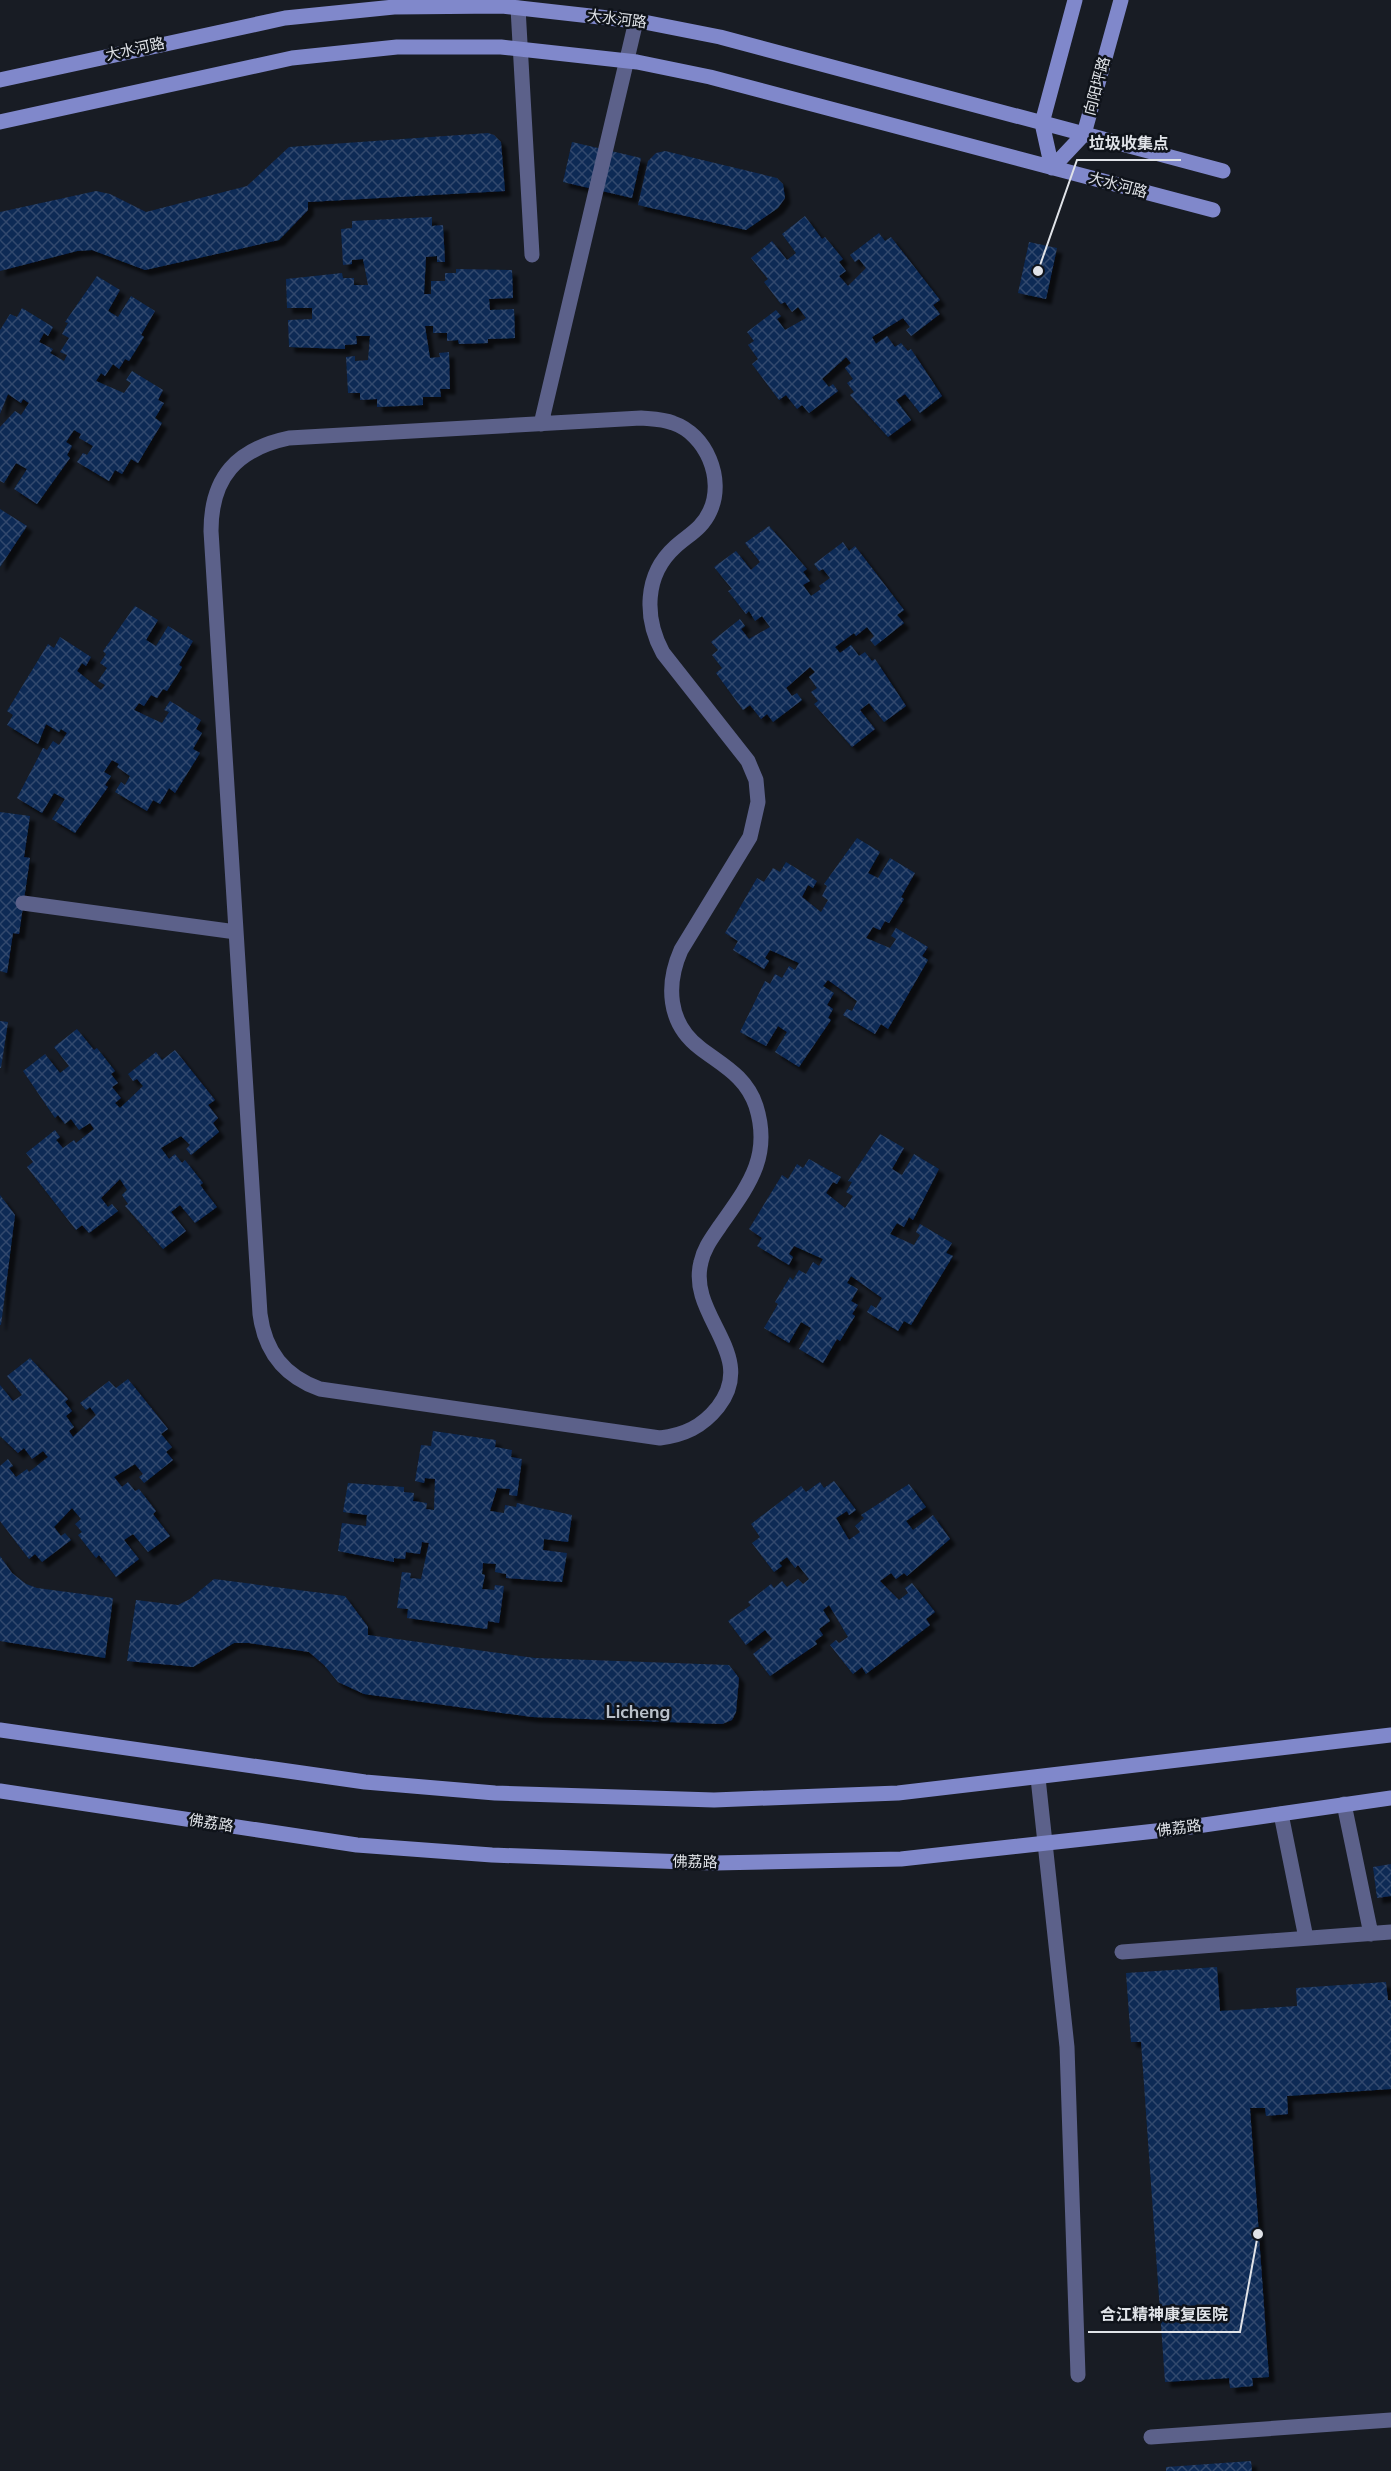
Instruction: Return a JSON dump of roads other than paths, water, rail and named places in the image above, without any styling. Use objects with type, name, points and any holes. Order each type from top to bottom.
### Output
[{"type":"street","points":[[1052,168],[1042,123],[1075,0]]},
{"type":"street","name":"向阳坪路","points":[[1052,168],[1084,134],[1121,0]]},
{"type":"street","name":"大水河路","points":[[0,80],[285,18],[394,7],[518,8],[636,21],[720,37],[1223,171]]},
{"type":"street","name":"大水河路","points":[[0,122],[292,58],[397,47],[520,50],[627,61],[710,77],[1213,210]]},
{"type":"street","points":[[0,1730],[354,1780],[495,1793],[714,1800],[897,1793],[1391,1735]]},
{"type":"street","name":"佛荔路","points":[[0,1791],[357,1845],[492,1855],[714,1863],[901,1859],[1045,1844],[1391,1798]]},
{"type":"lane","points":[[518,8],[532,255]]},
{"type":"lane","points":[[542,424],[636,21]]},
{"type":"lane","points":[[641,418],[675,423],[702,445],[715,475],[715,492],[711,510],[696,531],[676,546],[662,562],[653,581],[649,601],[654,637],[663,652],[748,761],[756,780],[758,802],[750,837],[681,950],[673,967],[670,985],[671,1004],[687,1035],[699,1048],[731,1069],[745,1084],[755,1102],[760,1122],[761,1142],[755,1172],[705,1247],[698,1276],[705,1310],[723,1338],[730,1370],[728,1387],[722,1402],[711,1417],[696,1428],[678,1436],[660,1438],[320,1389],[305,1384],[279,1364],[262,1332],[260,1314],[236,932],[211,531],[215,496],[223,479],[249,451],[289,438],[641,418]]},
{"type":"lane","points":[[23,903],[236,932]]},
{"type":"lane","points":[[1038,1778],[1066,2047],[1078,2375]]},
{"type":"lane","points":[[1344,1804],[1371,1934]]},
{"type":"lane","points":[[1281,1814],[1306,1938]]},
{"type":"lane","points":[[1122,1952],[1391,1932]]},
{"type":"lane","points":[[1151,2438],[1391,2420]]},
{"type":"place","name":"垃圾收集点","points":[[1038,271]]},
{"type":"place","name":"合江精神康复医院","points":[[1258,2234]]},
{"type":"district","name":"Licheng","points":[[638,1712]]}]
